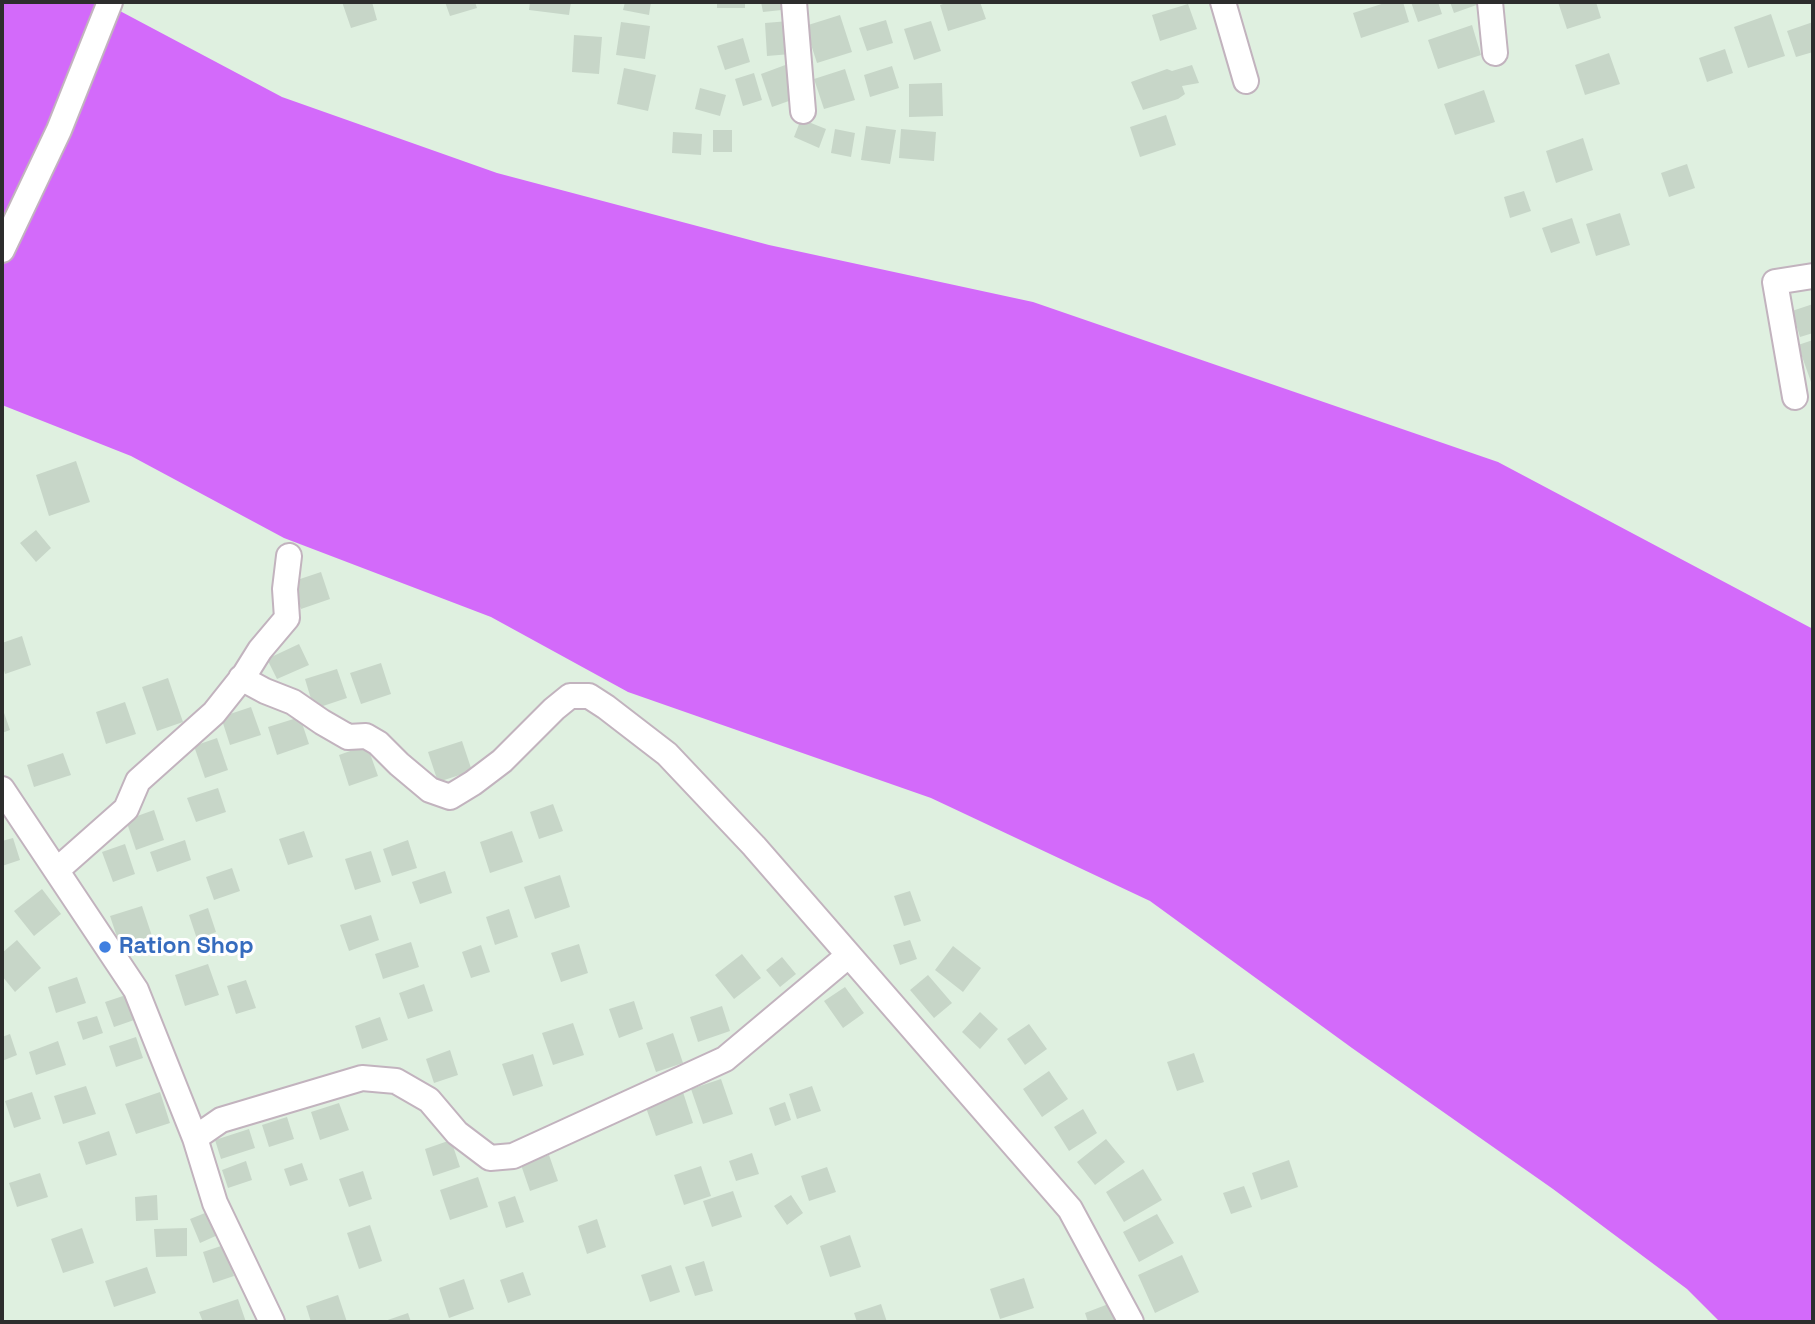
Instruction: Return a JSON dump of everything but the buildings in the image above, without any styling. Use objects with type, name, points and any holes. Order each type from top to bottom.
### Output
[{"type":"street","points":[[2,250],[59,130],[110,2]]},
{"type":"street","points":[[794,2],[803,111]]},
{"type":"street","points":[[1223,2],[1246,81]]},
{"type":"street","points":[[1490,2],[1495,53]]},
{"type":"street","points":[[1795,397],[1775,282],[1813,276]]},
{"type":"street","points":[[57,870],[126,809],[138,781],[214,712],[287,618],[285,589],[289,556]]},
{"type":"street","points":[[241,678],[293,702],[348,737],[366,736],[378,743],[430,790],[450,796],[502,761],[570,696],[589,696],[667,754],[754,846],[1070,1209],[1131,1322]]},
{"type":"street","points":[[2,789],[136,990],[195,1138],[215,1203],[272,1322]]},
{"type":"street","points":[[195,1138],[220,1120],[362,1078],[396,1081],[429,1100],[457,1133],[490,1158],[513,1156],[725,1059],[849,955]]},
{"type":"shaded area","points":[[2,2],[103,2],[282,97],[497,173],[769,245],[1033,302],[1498,462],[1813,629],[1813,1322],[1720,1322],[1687,1289],[1553,1189],[1352,1048],[1150,901],[931,798],[628,692],[491,617],[284,538],[131,456],[2,405]]},
{"type":"place","name":"Ration Shop","points":[[105,947]]}]
